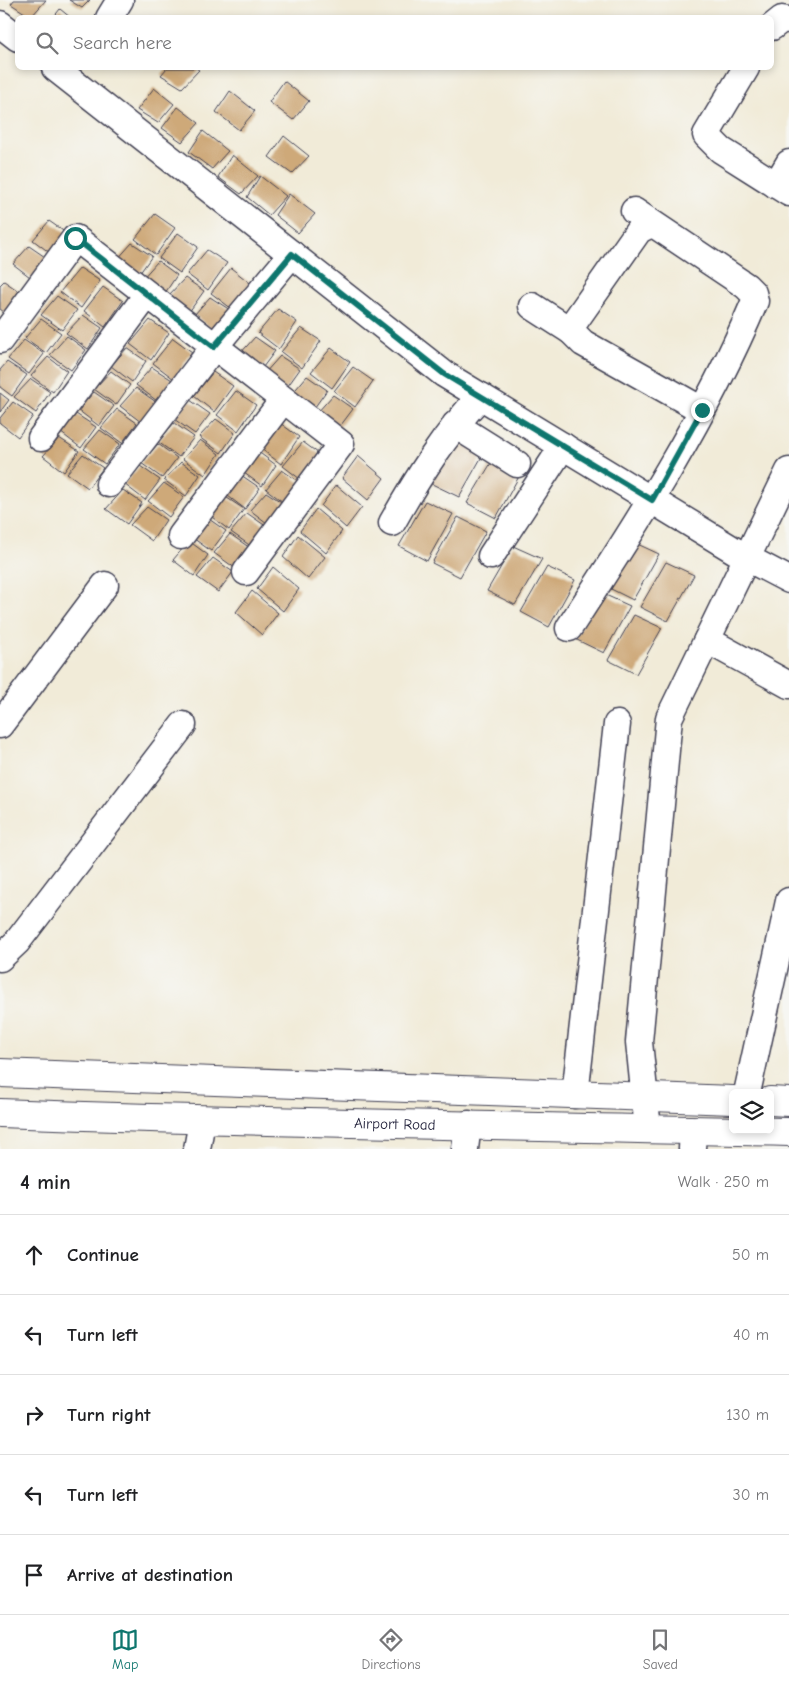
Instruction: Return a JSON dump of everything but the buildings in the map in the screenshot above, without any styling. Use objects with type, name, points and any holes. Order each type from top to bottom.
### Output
[{"type":"main road","points":[[0,1073],[729,1100]]},
{"type":"main road","points":[[774,1102],[789,1102]]},
{"type":"main road","name":"Airport Road","points":[[0,1113],[202,1121],[467,1137],[648,1129],[693,1139],[789,1132]]},
{"type":"street","points":[[111,15],[120,0]]},
{"type":"street","points":[[774,26],[782,20],[789,20]]},
{"type":"street","points":[[0,24],[15,36]]},
{"type":"street","points":[[745,70],[706,135],[721,150],[785,180]]},
{"type":"street","points":[[68,71],[292,254],[444,374],[747,558],[789,580]]},
{"type":"street","points":[[570,628],[652,500],[702,410],[755,301],[753,293],[746,286],[643,218],[639,230],[573,324],[571,331]]},
{"type":"street","points":[[0,340],[75,238],[341,444],[246,572]]},
{"type":"street","points":[[109,484],[214,347],[292,254]]},
{"type":"street","points":[[40,438],[147,295]]},
{"type":"street","points":[[532,306],[571,331],[584,343],[702,410]]},
{"type":"street","points":[[392,523],[414,484],[455,425],[481,396]]},
{"type":"street","points":[[181,536],[283,400]]},
{"type":"street","points":[[455,425],[517,464]]},
{"type":"street","points":[[491,556],[563,446]]},
{"type":"street","points":[[648,1129],[639,1042],[669,718],[789,471]]},
{"type":"street","points":[[0,725],[105,585]]},
{"type":"street","points":[[707,640],[789,685]]},
{"type":"street","points":[[575,1095],[617,724]]},
{"type":"street","points":[[0,958],[17,942],[183,725]]},
{"type":"street","points":[[748,1089],[789,901]]},
{"type":"street","points":[[197,1149],[202,1121]]},
{"type":"route","points":[[75,238],[214,347],[272,275],[292,254],[444,374],[652,500],[702,410]]}]
